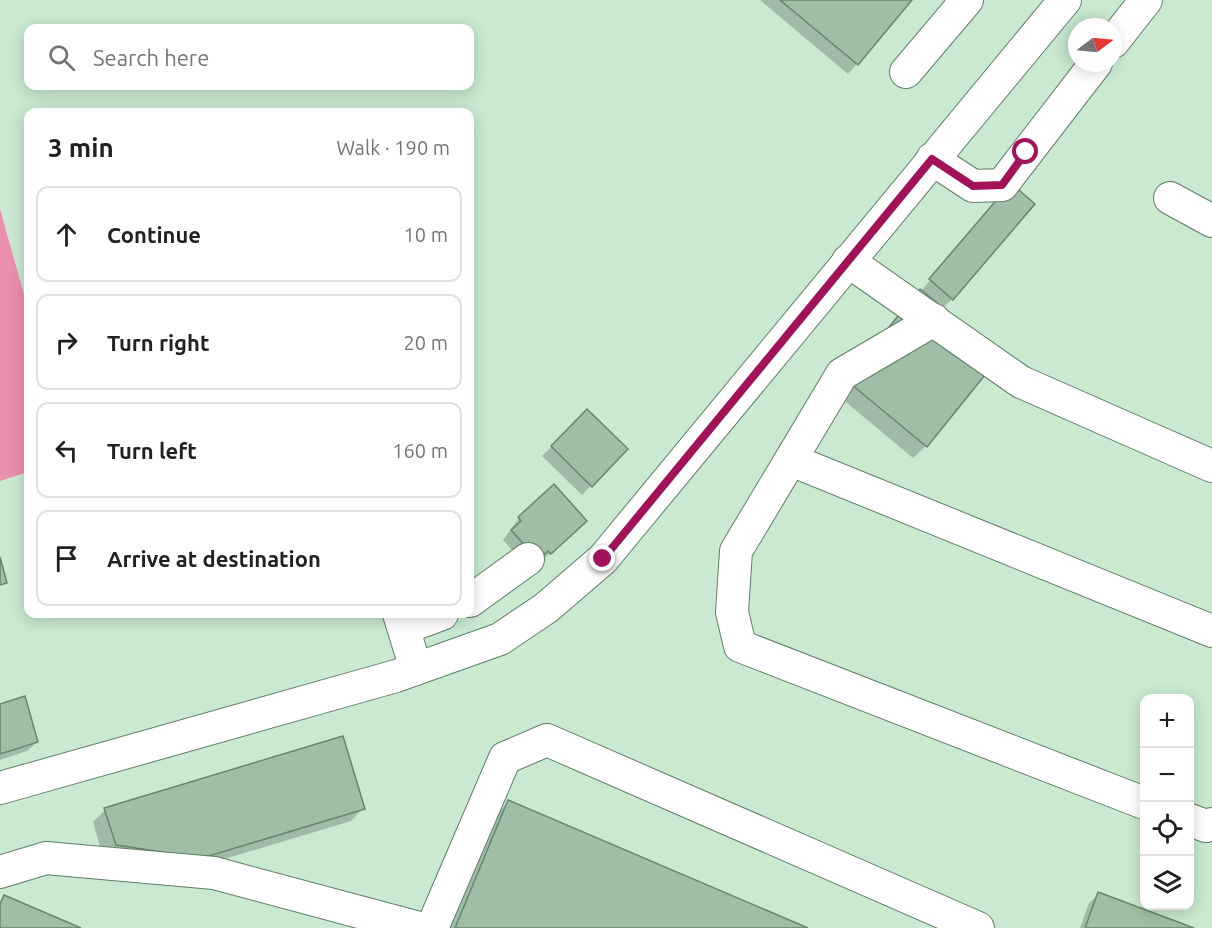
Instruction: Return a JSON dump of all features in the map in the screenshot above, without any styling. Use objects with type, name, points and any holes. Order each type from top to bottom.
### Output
[{"type":"street","points":[[906,72],[967,0]]},
{"type":"street","points":[[0,788],[416,669],[500,639],[546,608],[603,559],[1065,0]]},
{"type":"street","points":[[1122,31],[1146,0]]},
{"type":"street","points":[[932,159],[973,186],[1002,185],[1089,72]]},
{"type":"street","points":[[1170,198],[1212,221]]},
{"type":"street","points":[[848,261],[1021,382],[1212,466]]},
{"type":"street","points":[[934,320],[842,374],[736,551],[732,612],[740,646],[1141,802]]},
{"type":"street","points":[[791,460],[1212,631]]},
{"type":"street","points":[[474,598],[528,560]]},
{"type":"street","points":[[416,669],[402,621],[419,618]]},
{"type":"street","points":[[432,928],[505,758],[548,740],[978,928]]},
{"type":"street","points":[[1194,822],[1206,826],[1212,824]]},
{"type":"street","points":[[0,872],[46,858],[214,873],[419,928]]},
{"type":"shaded area","points":[[0,209],[24,295],[24,473],[0,481]]},
{"type":"building","points":[[780,0],[912,0],[858,65]]},
{"type":"building","points":[[1011,183],[1035,204],[953,300],[929,279]]},
{"type":"building","points":[[920,289],[1001,355],[927,447],[846,380]]},
{"type":"building","points":[[587,409],[628,449],[592,487],[551,446]]},
{"type":"building","points":[[554,484],[587,521],[551,554],[548,551],[538,560],[511,530],[521,521],[518,517]]},
{"type":"building","points":[[0,557],[7,583],[0,585]]},
{"type":"building","points":[[25,696],[38,742],[0,754],[0,704]]},
{"type":"building","points":[[343,736],[365,809],[202,858],[116,845],[104,808]]},
{"type":"building","points":[[508,800],[808,928],[455,928]]},
{"type":"building","points":[[1098,892],[1140,908],[1140,910],[1146,910],[1194,928],[1085,928]]},
{"type":"building","points":[[4,895],[81,928],[0,928],[0,904]]},
{"type":"route","points":[[603,559],[932,159],[973,186],[1002,185],[1026,152]]}]
